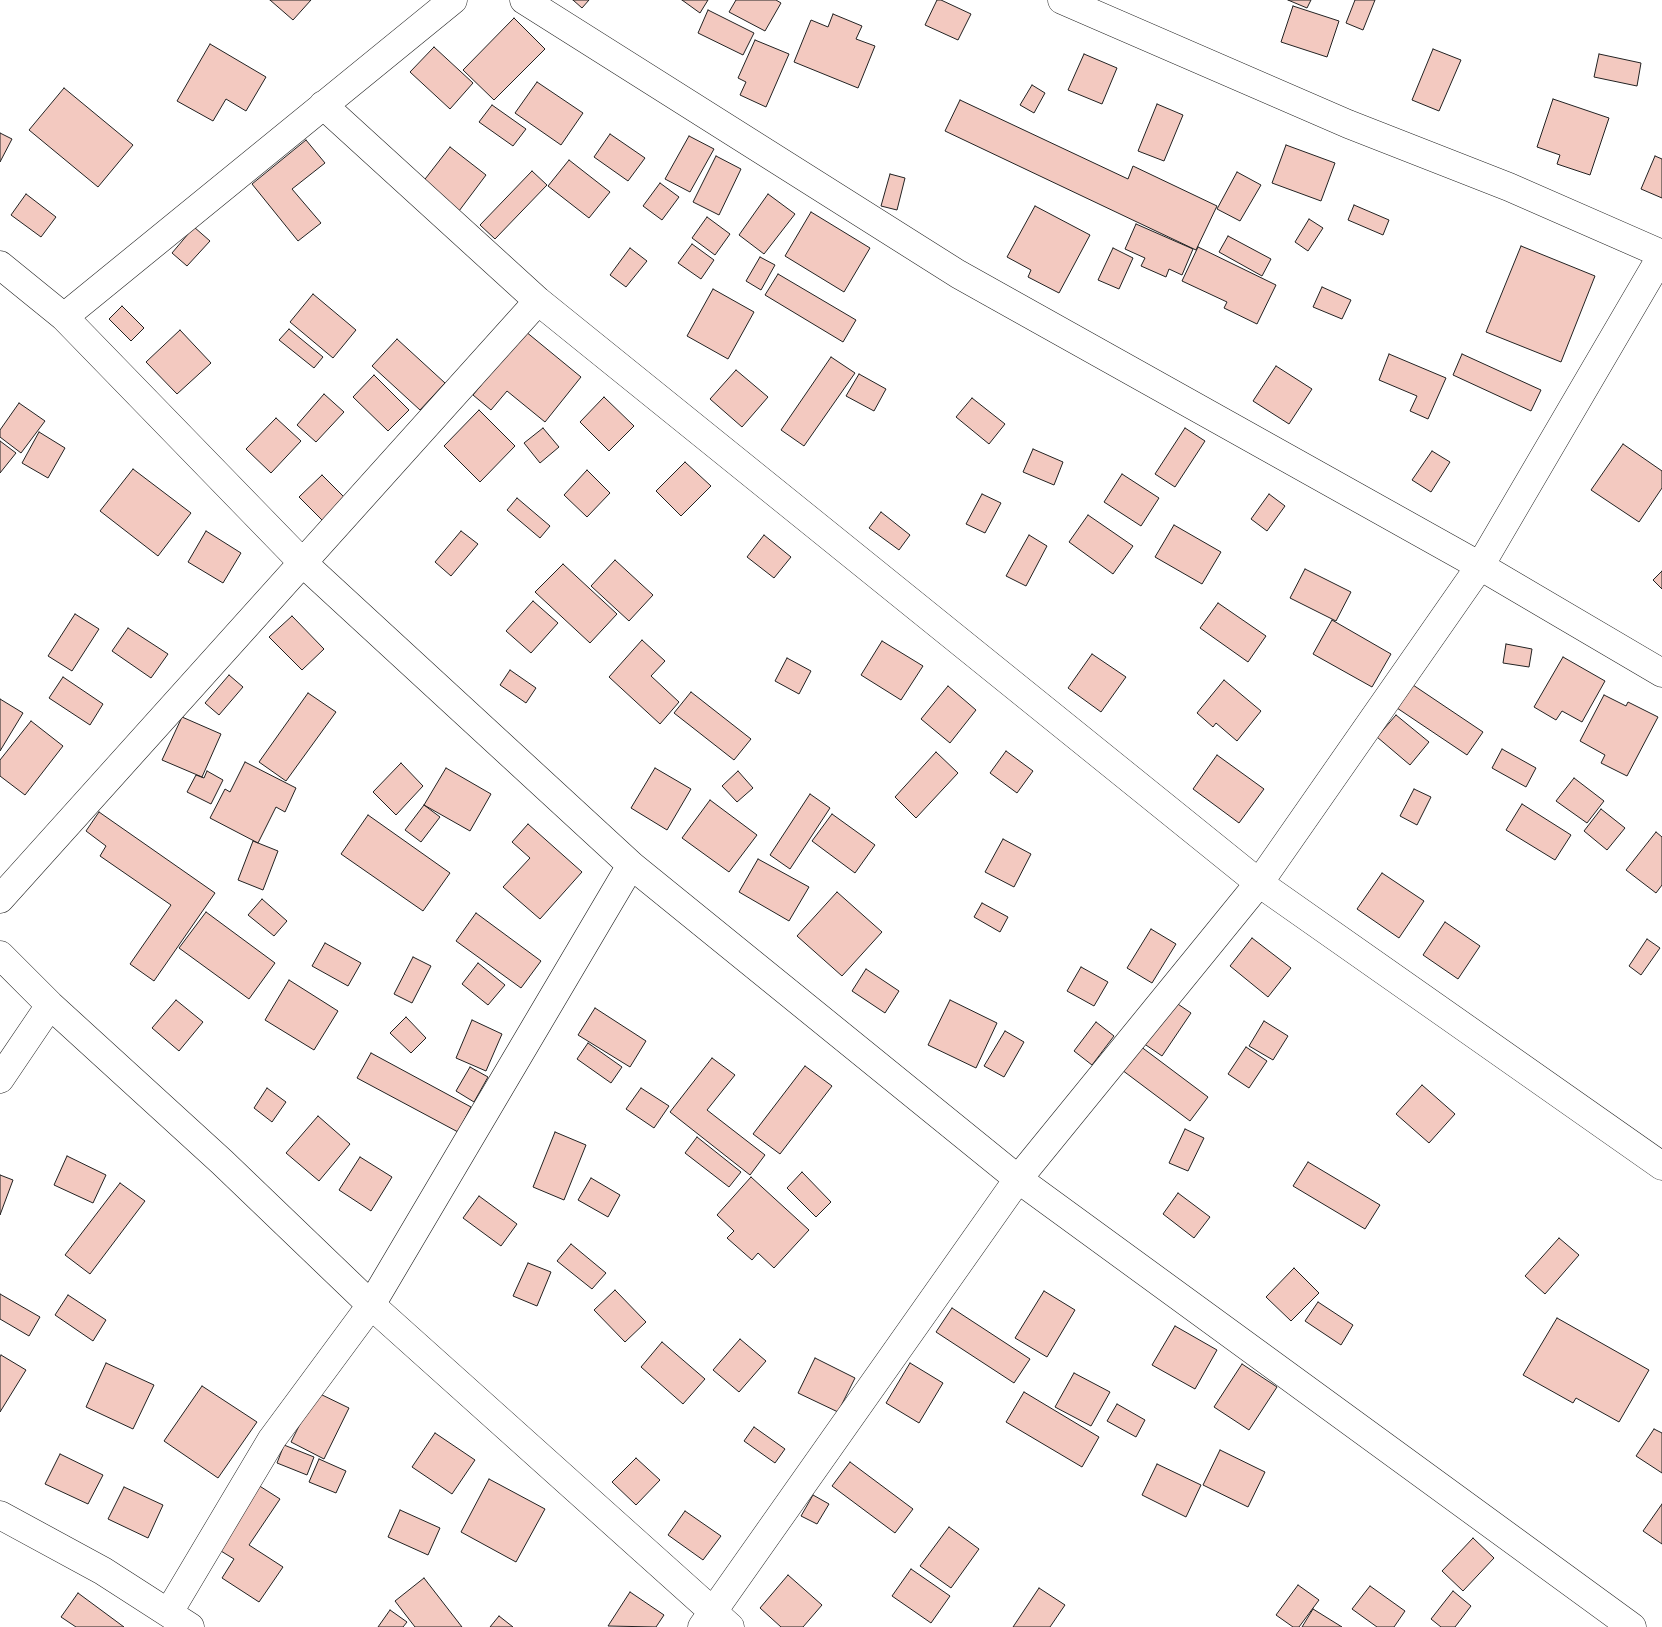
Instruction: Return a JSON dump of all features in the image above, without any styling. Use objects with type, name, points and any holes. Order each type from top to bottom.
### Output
[{"type":"street","points":[[64,317],[453,0]]},
{"type":"street","points":[[524,0],[958,274],[1480,566],[1662,673]]},
{"type":"street","points":[[0,955],[50,1005],[222,1162],[371,1304],[715,1622],[1018,1178],[1259,883],[1480,566],[1662,255],[1509,187],[1348,124],[1062,0]]},
{"type":"street","points":[[323,105],[538,301],[1259,883],[1662,1166]]},
{"type":"street","points":[[0,265],[64,317],[303,563],[632,865],[1018,1178],[1632,1627]]},
{"type":"street","points":[[0,899],[538,301]]},
{"type":"street","points":[[0,1515],[103,1571],[180,1620],[272,1439],[371,1304],[632,865]]},
{"type":"street","points":[[0,1079],[50,1005]]},
{"type":"building","points":[[270,0],[311,0],[293,20]]},
{"type":"building","points":[[573,0],[589,0],[582,8]]},
{"type":"building","points":[[682,0],[708,0],[700,13]]},
{"type":"building","points":[[736,0],[776,0],[781,3],[765,31],[729,12]]},
{"type":"building","points":[[937,0],[941,0],[971,14],[958,40],[925,25]]},
{"type":"building","points":[[1288,0],[1311,0],[1307,8]]},
{"type":"building","points":[[1355,0],[1375,0],[1363,30],[1346,23]]},
{"type":"building","points":[[1293,6],[1339,21],[1327,57],[1281,42]]},
{"type":"building","points":[[708,10],[754,33],[743,55],[698,33]]},
{"type":"building","points":[[833,14],[862,26],[856,39],[875,46],[858,88],[794,62],[811,20],[828,27]]},
{"type":"building","points":[[514,18],[545,49],[494,100],[463,70]]},
{"type":"building","points":[[755,40],[789,54],[766,107],[740,95],[746,82],[738,78]]},
{"type":"building","points":[[210,44],[266,77],[246,111],[226,99],[213,121],[177,101]]},
{"type":"building","points":[[434,47],[473,83],[450,109],[410,72]]},
{"type":"building","points":[[1433,49],[1461,60],[1439,111],[1412,100]]},
{"type":"building","points":[[1084,54],[1117,68],[1102,104],[1068,90]]},
{"type":"building","points":[[1599,54],[1641,63],[1637,86],[1594,77]]},
{"type":"building","points":[[537,82],[583,113],[561,145],[515,113]]},
{"type":"building","points":[[1032,85],[1045,93],[1034,113],[1020,105]]},
{"type":"building","points":[[64,88],[133,145],[98,187],[29,130]]},
{"type":"building","points":[[1553,99],[1609,118],[1590,175],[1557,164],[1560,155],[1537,147]]},
{"type":"building","points":[[960,100],[1128,179],[1133,166],[1217,206],[1196,250],[945,131]]},
{"type":"building","points":[[1157,104],[1183,115],[1164,161],[1138,151]]},
{"type":"building","points":[[492,105],[526,129],[513,146],[479,122]]},
{"type":"building","points":[[0,133],[12,139],[0,162]]},
{"type":"building","points":[[610,134],[645,158],[628,181],[594,157]]},
{"type":"building","points":[[689,136],[714,149],[690,192],[665,179]]},
{"type":"building","points":[[306,140],[325,163],[292,189],[321,223],[298,241],[252,184]]},
{"type":"building","points":[[1286,145],[1335,163],[1321,201],[1272,183]]},
{"type":"building","points":[[450,147],[486,175],[459,211],[422,183]]},
{"type":"building","points":[[716,156],[741,169],[719,215],[693,202]]},
{"type":"building","points":[[1655,156],[1662,159],[1662,198],[1641,189]]},
{"type":"building","points":[[569,160],[610,192],[589,218],[548,186]]},
{"type":"building","points":[[532,171],[547,185],[495,239],[480,225]]},
{"type":"building","points":[[1237,172],[1261,185],[1240,221],[1217,209]]},
{"type":"building","points":[[890,174],[905,178],[897,210],[881,206]]},
{"type":"building","points":[[660,183],[679,197],[662,220],[643,206]]},
{"type":"building","points":[[26,194],[56,217],[41,237],[11,215]]},
{"type":"building","points":[[768,194],[795,214],[764,254],[739,235]]},
{"type":"building","points":[[1354,205],[1389,220],[1383,235],[1348,220]]},
{"type":"building","points":[[1035,206],[1090,235],[1059,293],[1028,277],[1031,270],[1007,257]]},
{"type":"building","points":[[811,212],[870,248],[844,292],[785,256]]},
{"type":"building","points":[[707,217],[730,234],[715,255],[692,238]]},
{"type":"building","points":[[1309,219],[1323,228],[1308,251],[1295,242]]},
{"type":"building","points":[[1136,224],[1193,249],[1182,275],[1169,269],[1166,277],[1141,266],[1145,258],[1125,249]]},
{"type":"building","points":[[194,227],[210,241],[187,266],[172,253]]},
{"type":"building","points":[[1228,236],[1271,259],[1262,276],[1219,252]]},
{"type":"building","points":[[692,244],[714,260],[701,279],[678,263]]},
{"type":"building","points":[[1521,246],[1595,276],[1561,362],[1486,332]]},
{"type":"building","points":[[1198,247],[1276,285],[1257,324],[1224,308],[1227,302],[1182,281]]},
{"type":"building","points":[[630,248],[647,261],[626,287],[610,275]]},
{"type":"building","points":[[1113,248],[1133,258],[1119,289],[1098,280]]},
{"type":"building","points":[[760,257],[775,265],[761,290],[746,281]]},
{"type":"building","points":[[778,274],[856,320],[843,342],[765,295]]},
{"type":"building","points":[[1322,287],[1351,300],[1342,319],[1313,307]]},
{"type":"building","points":[[713,289],[754,312],[728,359],[687,336]]},
{"type":"building","points":[[313,294],[356,330],[333,358],[290,322]]},
{"type":"building","points":[[122,306],[144,328],[131,341],[109,319]]},
{"type":"building","points":[[289,329],[323,357],[314,368],[279,340]]},
{"type":"building","points":[[180,330],[211,363],[177,394],[146,362]]},
{"type":"building","points":[[525,331],[581,377],[545,422],[507,391],[491,410],[473,395]]},
{"type":"building","points":[[397,339],[445,383],[420,410],[372,366]]},
{"type":"building","points":[[1389,354],[1446,378],[1428,419],[1410,411],[1417,396],[1379,380]]},
{"type":"building","points":[[1462,354],[1541,390],[1531,411],[1453,375]]},
{"type":"building","points":[[831,357],[855,373],[804,446],[781,430]]},
{"type":"building","points":[[1276,366],[1312,389],[1289,424],[1253,401]]},
{"type":"building","points":[[736,370],[768,397],[742,427],[710,399]]},
{"type":"building","points":[[859,374],[886,389],[874,411],[846,396]]},
{"type":"building","points":[[374,375],[409,410],[388,431],[353,397]]},
{"type":"building","points":[[324,394],[344,412],[316,442],[297,425]]},
{"type":"building","points":[[604,397],[634,426],[609,451],[580,422]]},
{"type":"building","points":[[972,398],[1005,424],[989,444],[956,417]]},
{"type":"building","points":[[19,403],[45,421],[21,453],[0,437],[0,430]]},
{"type":"building","points":[[479,410],[515,446],[480,482],[444,446]]},
{"type":"building","points":[[276,418],[301,441],[271,473],[246,449]]},
{"type":"building","points":[[543,428],[559,447],[540,463],[524,443]]},
{"type":"building","points":[[1185,428],[1205,441],[1175,487],[1155,474]]},
{"type":"building","points":[[39,432],[65,448],[48,478],[22,463]]},
{"type":"building","points":[[0,441],[16,453],[0,473]]},
{"type":"building","points":[[1623,444],[1662,471],[1662,488],[1639,522],[1591,490]]},
{"type":"building","points":[[1033,449],[1063,462],[1054,485],[1023,472]]},
{"type":"building","points":[[1432,451],[1450,462],[1431,492],[1412,480]]},
{"type":"building","points":[[685,462],[711,486],[681,516],[656,491]]},
{"type":"building","points":[[133,469],[191,513],[158,556],[100,511]]},
{"type":"building","points":[[587,470],[610,493],[587,517],[564,495]]},
{"type":"building","points":[[1122,474],[1159,498],[1141,526],[1104,502]]},
{"type":"building","points":[[322,475],[350,503],[327,525],[299,497]]},
{"type":"building","points":[[982,494],[1001,503],[985,533],[966,524]]},
{"type":"building","points":[[1269,494],[1285,506],[1267,531],[1251,519]]},
{"type":"building","points":[[517,498],[550,526],[540,538],[507,510]]},
{"type":"building","points":[[881,512],[910,535],[899,550],[869,528]]},
{"type":"building","points":[[1088,515],[1133,546],[1113,574],[1069,542]]},
{"type":"building","points":[[1174,525],[1221,552],[1202,584],[1155,557]]},
{"type":"building","points":[[206,531],[241,553],[223,583],[188,562]]},
{"type":"building","points":[[461,531],[478,544],[451,576],[435,562]]},
{"type":"building","points":[[764,535],[791,557],[774,578],[747,557]]},
{"type":"building","points":[[1029,535],[1047,546],[1026,586],[1006,576]]},
{"type":"building","points":[[615,560],[653,595],[629,621],[591,586]]},
{"type":"building","points":[[563,564],[617,614],[590,643],[535,592]]},
{"type":"building","points":[[1305,569],[1351,592],[1336,621],[1290,598]]},
{"type":"building","points":[[1662,571],[1662,589],[1653,580]]},
{"type":"building","points":[[533,601],[558,623],[531,653],[506,631]]},
{"type":"building","points":[[1218,603],[1266,636],[1248,662],[1200,628]]},
{"type":"building","points":[[75,614],[99,629],[72,671],[48,656]]},
{"type":"building","points":[[292,616],[324,649],[302,670],[269,637]]},
{"type":"building","points":[[1332,620],[1391,654],[1372,687],[1313,654]]},
{"type":"building","points":[[128,628],[168,654],[151,678],[112,651]]},
{"type":"building","points":[[642,640],[665,661],[651,676],[679,702],[660,724],[609,677]]},
{"type":"building","points":[[882,641],[923,666],[901,700],[861,675]]},
{"type":"building","points":[[1506,644],[1532,649],[1529,667],[1503,663]]},
{"type":"building","points":[[1092,654],[1126,677],[1101,712],[1068,688]]},
{"type":"building","points":[[1563,657],[1605,681],[1582,722],[1562,711],[1556,720],[1534,707]]},
{"type":"building","points":[[787,658],[811,671],[799,694],[775,681]]},
{"type":"building","points":[[510,670],[536,688],[526,703],[500,685]]},
{"type":"building","points":[[229,675],[243,687],[219,715],[205,703]]},
{"type":"building","points":[[63,677],[103,704],[90,725],[49,698]]},
{"type":"building","points":[[1224,680],[1261,711],[1237,741],[1216,723],[1213,727],[1197,713]]},
{"type":"building","points":[[1413,685],[1483,732],[1467,755],[1397,708]]},
{"type":"building","points":[[948,686],[976,710],[950,743],[921,719]]},
{"type":"building","points":[[691,692],[751,739],[734,760],[674,713]]},
{"type":"building","points":[[308,693],[336,712],[286,781],[259,762]]},
{"type":"building","points":[[1604,695],[1626,706],[1628,702],[1658,717],[1627,776],[1601,763],[1605,755],[1580,741]]},
{"type":"building","points":[[0,699],[23,713],[0,751]]},
{"type":"building","points":[[1396,715],[1429,742],[1410,765],[1377,737]]},
{"type":"building","points":[[182,717],[221,734],[202,777],[162,760]]},
{"type":"building","points":[[31,721],[63,746],[25,795],[0,776],[0,760]]},
{"type":"building","points":[[1502,749],[1536,768],[1526,787],[1492,768]]},
{"type":"building","points":[[1006,751],[1033,771],[1017,793],[990,773]]},
{"type":"building","points":[[936,752],[958,773],[916,818],[895,797]]},
{"type":"building","points":[[1217,755],[1264,789],[1239,823],[1193,789]]},
{"type":"building","points":[[245,762],[296,788],[285,812],[276,807],[258,843],[210,818],[225,789],[230,792]]},
{"type":"building","points":[[401,763],[423,786],[396,815],[373,792]]},
{"type":"building","points":[[446,768],[491,794],[470,831],[424,805]]},
{"type":"building","points":[[655,768],[691,789],[667,830],[631,808]]},
{"type":"building","points":[[207,771],[223,780],[211,804],[187,792],[196,775],[204,778]]},
{"type":"building","points":[[738,771],[753,788],[737,802],[722,786]]},
{"type":"building","points":[[1574,778],[1604,801],[1587,823],[1556,801]]},
{"type":"building","points":[[1414,789],[1431,797],[1417,825],[1400,816]]},
{"type":"building","points":[[810,794],[830,808],[790,869],[770,855]]},
{"type":"building","points":[[710,800],[757,835],[729,872],[682,838]]},
{"type":"building","points":[[1522,804],[1571,835],[1555,860],[1506,830]]},
{"type":"building","points":[[424,805],[440,817],[421,842],[405,830]]},
{"type":"building","points":[[1601,809],[1625,828],[1607,850],[1584,831]]},
{"type":"building","points":[[99,812],[215,893],[154,981],[130,964],[171,905],[100,856],[106,846],[86,831]]},
{"type":"building","points":[[832,814],[875,845],[855,873],[812,841]]},
{"type":"building","points":[[368,815],[450,873],[423,911],[341,854]]},
{"type":"building","points":[[528,824],[582,872],[540,919],[503,887],[530,858],[512,842]]},
{"type":"building","points":[[1656,832],[1662,837],[1662,885],[1656,893],[1626,870]]},
{"type":"building","points":[[1003,839],[1031,854],[1014,887],[985,872]]},
{"type":"building","points":[[253,841],[278,851],[263,890],[238,880]]},
{"type":"building","points":[[758,859],[809,887],[789,921],[739,892]]},
{"type":"building","points":[[1382,873],[1424,901],[1399,938],[1357,909]]},
{"type":"building","points":[[837,892],[882,932],[842,976],[797,936]]},
{"type":"building","points":[[262,899],[287,921],[274,936],[248,915]]},
{"type":"building","points":[[982,903],[1008,917],[1000,932],[974,917]]},
{"type":"building","points":[[206,912],[275,963],[249,999],[179,948]]},
{"type":"building","points":[[476,913],[541,961],[521,988],[456,941]]},
{"type":"building","points":[[1445,922],[1480,946],[1458,979],[1423,955]]},
{"type":"building","points":[[1151,929],[1176,944],[1152,983],[1127,968]]},
{"type":"building","points":[[1252,938],[1291,968],[1268,997],[1230,966]]},
{"type":"building","points":[[1647,939],[1660,948],[1641,975],[1629,966]]},
{"type":"building","points":[[325,943],[361,963],[348,986],[312,966]]},
{"type":"building","points":[[413,957],[431,966],[412,1003],[394,994]]},
{"type":"building","points":[[478,963],[505,985],[488,1005],[462,984]]},
{"type":"building","points":[[1081,967],[1108,982],[1094,1006],[1067,991]]},
{"type":"building","points":[[866,969],[899,991],[885,1013],[852,991]]},
{"type":"building","points":[[289,980],[338,1011],[314,1050],[265,1020]]},
{"type":"building","points":[[176,1000],[203,1022],[179,1051],[152,1028]]},
{"type":"building","points":[[950,1000],[997,1023],[976,1068],[928,1045]]},
{"type":"building","points":[[1172,1000],[1191,1013],[1162,1056],[1143,1043]]},
{"type":"building","points":[[595,1008],[646,1041],[630,1067],[578,1035]]},
{"type":"building","points":[[406,1017],[426,1038],[411,1053],[390,1033]]},
{"type":"building","points":[[472,1020],[502,1034],[486,1071],[456,1058]]},
{"type":"building","points":[[1264,1021],[1288,1036],[1273,1060],[1249,1046]]},
{"type":"building","points":[[1096,1022],[1114,1036],[1092,1065],[1074,1051]]},
{"type":"building","points":[[1005,1031],[1024,1042],[1004,1077],[984,1066]]},
{"type":"building","points":[[588,1043],[622,1067],[611,1083],[577,1059]]},
{"type":"building","points":[[1140,1046],[1208,1097],[1190,1121],[1122,1070]]},
{"type":"building","points":[[1246,1047],[1267,1061],[1249,1088],[1228,1074]]},
{"type":"building","points":[[371,1053],[471,1107],[458,1132],[357,1078]]},
{"type":"building","points":[[712,1058],[735,1075],[707,1110],[765,1155],[750,1175],[670,1112]]},
{"type":"building","points":[[805,1066],[832,1086],[780,1154],[753,1134]]},
{"type":"building","points":[[470,1067],[488,1077],[474,1102],[456,1091]]},
{"type":"building","points":[[1422,1085],[1455,1114],[1429,1143],[1396,1114]]},
{"type":"building","points":[[267,1088],[286,1102],[272,1122],[254,1108]]},
{"type":"building","points":[[641,1088],[669,1106],[654,1128],[626,1109]]},
{"type":"building","points":[[318,1116],[350,1144],[319,1181],[286,1153]]},
{"type":"building","points":[[1185,1129],[1204,1138],[1188,1171],[1169,1163]]},
{"type":"building","points":[[555,1132],[586,1145],[564,1200],[533,1187]]},
{"type":"building","points":[[697,1137],[741,1172],[729,1187],[685,1153]]},
{"type":"building","points":[[67,1156],[106,1175],[93,1203],[54,1185]]},
{"type":"building","points":[[360,1157],[392,1177],[371,1211],[339,1190]]},
{"type":"building","points":[[1308,1162],[1380,1205],[1365,1229],[1293,1186]]},
{"type":"building","points":[[802,1172],[831,1202],[816,1217],[787,1188]]},
{"type":"building","points":[[0,1175],[13,1180],[0,1215]]},
{"type":"building","points":[[751,1177],[809,1230],[774,1268],[758,1253],[752,1260],[727,1238],[734,1231],[717,1215]]},
{"type":"building","points":[[591,1178],[620,1195],[608,1217],[578,1200]]},
{"type":"building","points":[[120,1183],[145,1201],[90,1274],[65,1255]]},
{"type":"building","points":[[1178,1193],[1210,1217],[1194,1238],[1163,1214]]},
{"type":"building","points":[[479,1196],[517,1224],[501,1246],[463,1218]]},
{"type":"building","points":[[1559,1238],[1579,1255],[1545,1294],[1525,1276]]},
{"type":"building","points":[[571,1244],[606,1273],[592,1289],[557,1261]]},
{"type":"building","points":[[528,1263],[551,1272],[537,1306],[513,1296]]},
{"type":"building","points":[[1294,1268],[1319,1293],[1291,1321],[1266,1297]]},
{"type":"building","points":[[615,1290],[646,1322],[625,1342],[594,1310]]},
{"type":"building","points":[[1044,1291],[1075,1310],[1047,1357],[1015,1338]]},
{"type":"building","points":[[0,1294],[40,1317],[29,1336],[0,1319]]},
{"type":"building","points":[[68,1295],[106,1320],[93,1341],[55,1315]]},
{"type":"building","points":[[1318,1302],[1353,1325],[1341,1345],[1305,1321]]},
{"type":"building","points":[[952,1308],[1030,1359],[1014,1383],[936,1332]]},
{"type":"building","points":[[1557,1318],[1649,1370],[1619,1422],[1576,1398],[1573,1403],[1523,1375]]},
{"type":"building","points":[[1175,1326],[1217,1350],[1195,1389],[1152,1365]]},
{"type":"building","points":[[740,1339],[766,1361],[739,1392],[713,1370]]},
{"type":"building","points":[[662,1342],[705,1379],[683,1404],[641,1367]]},
{"type":"building","points":[[1,1355],[26,1370],[0,1412],[0,1357]]},
{"type":"building","points":[[815,1358],[855,1378],[838,1412],[798,1393]]},
{"type":"building","points":[[106,1363],[154,1385],[133,1429],[86,1407]]},
{"type":"building","points":[[910,1363],[943,1383],[919,1423],[886,1403]]},
{"type":"building","points":[[1242,1364],[1277,1387],[1249,1430],[1214,1407]]},
{"type":"building","points":[[1074,1373],[1110,1392],[1091,1426],[1055,1407]]},
{"type":"building","points":[[202,1386],[257,1422],[218,1478],[164,1441]]},
{"type":"building","points":[[316,1392],[349,1408],[324,1459],[291,1442]]},
{"type":"building","points":[[1024,1392],[1099,1437],[1082,1467],[1006,1422]]},
{"type":"building","points":[[1117,1404],[1145,1420],[1136,1437],[1107,1421]]},
{"type":"building","points":[[754,1427],[785,1449],[775,1463],[744,1441]]},
{"type":"building","points":[[1654,1429],[1662,1433],[1662,1473],[1636,1456]]},
{"type":"building","points":[[435,1433],[475,1460],[452,1494],[412,1467]]},
{"type":"building","points":[[284,1445],[314,1457],[307,1475],[277,1463]]},
{"type":"building","points":[[1220,1450],[1265,1472],[1248,1507],[1203,1485]]},
{"type":"building","points":[[60,1454],[103,1475],[88,1504],[45,1484]]},
{"type":"building","points":[[636,1458],[660,1480],[636,1505],[612,1482]]},
{"type":"building","points":[[319,1459],[346,1471],[336,1493],[309,1482]]},
{"type":"building","points":[[850,1462],[913,1509],[895,1533],[832,1486]]},
{"type":"building","points":[[1157,1464],[1201,1485],[1186,1517],[1142,1495]]},
{"type":"building","points":[[489,1479],[545,1509],[516,1562],[461,1532]]},
{"type":"building","points":[[258,1485],[280,1499],[249,1545],[283,1567],[259,1602],[222,1578],[234,1559],[216,1548]]},
{"type":"building","points":[[124,1487],[163,1505],[148,1538],[108,1519]]},
{"type":"building","points":[[813,1495],[829,1504],[817,1524],[801,1516]]},
{"type":"building","points":[[1662,1504],[1662,1544],[1643,1531]]},
{"type":"building","points":[[400,1510],[440,1528],[428,1555],[388,1537]]},
{"type":"building","points":[[685,1511],[721,1536],[703,1560],[668,1535]]},
{"type":"building","points":[[949,1527],[979,1549],[951,1588],[920,1566]]},
{"type":"building","points":[[1473,1538],[1494,1558],[1463,1591],[1442,1571]]},
{"type":"building","points":[[911,1569],[950,1596],[931,1623],[892,1596]]},
{"type":"building","points":[[788,1575],[822,1605],[803,1627],[781,1627],[760,1608]]},
{"type":"building","points":[[424,1578],[462,1627],[415,1627],[395,1601]]},
{"type":"building","points":[[1298,1585],[1319,1600],[1299,1627],[1293,1627],[1276,1615]]},
{"type":"building","points":[[1370,1586],[1405,1611],[1394,1627],[1377,1627],[1352,1609]]},
{"type":"building","points":[[1039,1588],[1065,1605],[1050,1627],[1013,1627]]},
{"type":"building","points":[[1453,1591],[1471,1606],[1455,1627],[1441,1627],[1431,1619]]},
{"type":"building","points":[[630,1592],[664,1615],[656,1627],[608,1626]]},
{"type":"building","points":[[78,1593],[124,1627],[76,1627],[61,1617]]},
{"type":"building","points":[[1313,1609],[1342,1627],[1302,1627]]},
{"type":"building","points":[[390,1610],[407,1622],[403,1627],[378,1627]]},
{"type":"building","points":[[499,1616],[513,1627],[490,1627]]}]
